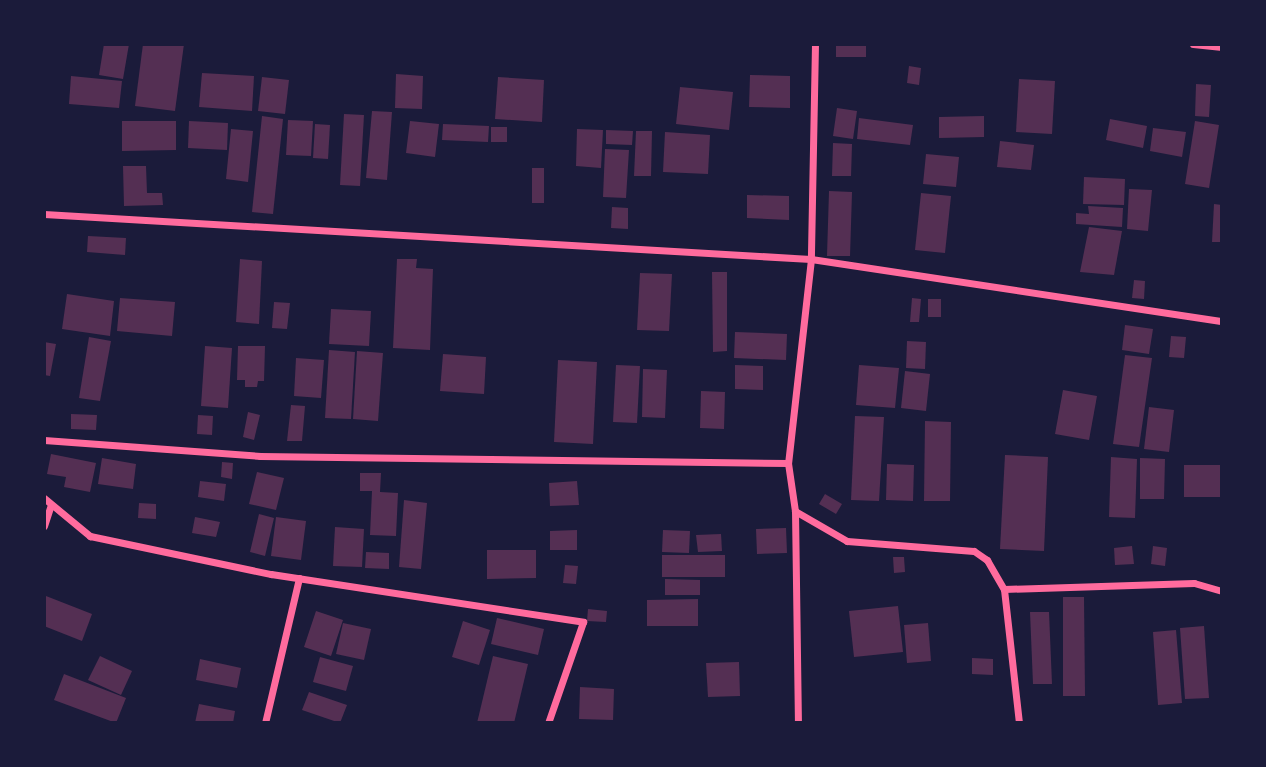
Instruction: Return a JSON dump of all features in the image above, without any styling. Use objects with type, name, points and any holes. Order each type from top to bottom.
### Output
[{"type":"street","points":[[798,723],[795,510],[788,463],[811,259],[815,44]]},
{"type":"street","points":[[1193,44],[1222,47]]},
{"type":"street","points":[[44,214],[811,259],[1222,321]]},
{"type":"street","points":[[44,440],[260,456],[788,463]]},
{"type":"street","points":[[44,498],[90,536],[299,579],[583,622],[548,723]]},
{"type":"street","points":[[44,526],[51,505]]},
{"type":"street","points":[[795,510],[847,541],[974,551],[987,559],[1004,589],[1019,723]]},
{"type":"street","points":[[265,723],[299,579]]},
{"type":"street","points":[[1004,589],[1194,583],[1222,591]]},
{"type":"building","points":[[104,44],[129,44],[123,79],[99,75]]},
{"type":"building","points":[[143,44],[184,44],[175,111],[135,106]]},
{"type":"building","points":[[836,44],[866,44],[866,57],[836,57]]},
{"type":"building","points":[[909,66],[921,68],[919,85],[907,83]]},
{"type":"building","points":[[202,73],[254,76],[252,111],[199,107]]},
{"type":"building","points":[[396,74],[423,76],[422,109],[395,108]]},
{"type":"building","points":[[750,75],[790,76],[790,108],[749,107]]},
{"type":"building","points":[[71,76],[122,81],[119,108],[69,104]]},
{"type":"building","points":[[262,77],[289,80],[285,114],[258,111]]},
{"type":"building","points":[[498,77],[544,80],[542,122],[495,119]]},
{"type":"building","points":[[1019,79],[1055,81],[1052,134],[1016,132]]},
{"type":"building","points":[[1196,84],[1211,85],[1209,117],[1195,116]]},
{"type":"building","points":[[680,87],[733,92],[729,130],[676,124]]},
{"type":"building","points":[[837,108],[857,111],[853,139],[833,136]]},
{"type":"building","points":[[372,111],[392,112],[387,180],[366,178]]},
{"type":"building","points":[[344,114],[364,115],[360,186],[340,185]]},
{"type":"building","points":[[262,116],[283,119],[273,214],[252,212]]},
{"type":"building","points":[[984,116],[984,137],[939,138],[939,117]]},
{"type":"building","points":[[859,118],[913,125],[910,145],[857,139]]},
{"type":"building","points":[[1110,119],[1147,126],[1143,148],[1106,140]]},
{"type":"building","points":[[288,120],[313,121],[311,156],[286,155]]},
{"type":"building","points":[[122,121],[176,121],[176,150],[122,151]]},
{"type":"building","points":[[189,121],[228,123],[227,150],[188,148]]},
{"type":"building","points":[[410,121],[439,124],[435,157],[406,153]]},
{"type":"building","points":[[1195,121],[1219,125],[1209,188],[1185,184]]},
{"type":"building","points":[[315,124],[330,125],[328,159],[313,158]]},
{"type":"building","points":[[443,124],[489,126],[488,142],[442,140]]},
{"type":"building","points":[[491,127],[507,127],[507,142],[491,142]]},
{"type":"building","points":[[1153,128],[1186,132],[1182,157],[1150,151]]},
{"type":"building","points":[[231,129],[253,131],[248,182],[226,179]]},
{"type":"building","points":[[577,129],[603,130],[601,168],[576,166]]},
{"type":"building","points":[[606,130],[633,131],[632,145],[606,144]]},
{"type":"building","points":[[636,131],[652,131],[651,176],[634,176]]},
{"type":"building","points":[[665,132],[710,135],[708,174],[663,172]]},
{"type":"building","points":[[1000,141],[1034,145],[1031,170],[997,167]]},
{"type":"building","points":[[833,143],[852,144],[851,176],[832,176]]},
{"type":"building","points":[[605,149],[629,150],[626,198],[603,197]]},
{"type":"building","points":[[926,154],[959,157],[956,187],[923,184]]},
{"type":"building","points":[[123,166],[146,166],[147,193],[162,193],[163,205],[124,206]]},
{"type":"building","points":[[532,168],[544,168],[544,203],[532,203]]},
{"type":"building","points":[[1084,177],[1125,179],[1124,205],[1083,204]]},
{"type":"building","points":[[1129,189],[1152,190],[1148,231],[1127,229]]},
{"type":"building","points":[[829,191],[852,192],[850,256],[827,256]]},
{"type":"building","points":[[921,193],[951,196],[945,253],[915,250]]},
{"type":"building","points":[[747,195],[789,196],[789,220],[747,218]]},
{"type":"building","points":[[1214,204],[1222,205],[1222,242],[1212,242]]},
{"type":"building","points":[[1088,206],[1123,208],[1122,227],[1076,224],[1076,213],[1089,214]]},
{"type":"building","points":[[612,207],[628,208],[628,229],[611,228]]},
{"type":"building","points":[[1089,227],[1122,231],[1114,275],[1080,272]]},
{"type":"building","points":[[88,236],[126,238],[125,255],[87,252]]},
{"type":"building","points":[[240,259],[262,261],[259,324],[236,322]]},
{"type":"building","points":[[397,259],[417,259],[416,268],[433,269],[430,350],[393,348]]},
{"type":"building","points":[[712,272],[727,272],[727,351],[713,352]]},
{"type":"building","points":[[640,273],[672,274],[669,331],[637,330]]},
{"type":"building","points":[[1134,280],[1145,281],[1144,299],[1132,298]]},
{"type":"building","points":[[67,294],[114,301],[110,336],[62,329]]},
{"type":"building","points":[[120,298],[175,302],[172,336],[117,331]]},
{"type":"building","points":[[912,298],[921,299],[919,322],[910,322]]},
{"type":"building","points":[[928,299],[941,299],[941,317],[928,317]]},
{"type":"building","points":[[274,302],[290,303],[287,329],[272,328]]},
{"type":"building","points":[[331,309],[371,311],[369,346],[329,344]]},
{"type":"building","points":[[1125,325],[1153,329],[1149,354],[1122,350]]},
{"type":"building","points":[[735,332],[787,334],[786,360],[734,358]]},
{"type":"building","points":[[1171,336],[1186,337],[1184,358],[1169,357]]},
{"type":"building","points":[[89,337],[111,341],[100,401],[79,398]]},
{"type":"building","points":[[907,341],[926,342],[925,369],[906,368]]},
{"type":"building","points":[[44,342],[56,344],[50,376],[44,375]]},
{"type":"building","points":[[205,346],[232,348],[228,408],[201,406]]},
{"type":"building","points":[[238,346],[265,346],[264,381],[258,381],[257,387],[245,387],[245,380],[237,380]]},
{"type":"building","points":[[329,350],[355,352],[351,419],[325,418]]},
{"type":"building","points":[[357,351],[383,353],[378,421],[353,419]]},
{"type":"building","points":[[443,354],[486,357],[484,394],[440,391]]},
{"type":"building","points":[[1125,355],[1152,358],[1139,447],[1113,444]]},
{"type":"building","points":[[296,358],[324,360],[321,398],[294,396]]},
{"type":"building","points":[[558,360],[597,362],[593,444],[554,442]]},
{"type":"building","points":[[616,365],[640,366],[637,423],[613,422]]},
{"type":"building","points":[[735,365],[763,366],[763,390],[735,389]]},
{"type":"building","points":[[859,365],[899,368],[895,408],[856,405]]},
{"type":"building","points":[[643,369],[667,370],[665,418],[642,417]]},
{"type":"building","points":[[905,371],[930,374],[926,411],[901,408]]},
{"type":"building","points":[[1063,390],[1097,396],[1089,440],[1055,434]]},
{"type":"building","points":[[701,391],[725,392],[724,429],[700,428]]},
{"type":"building","points":[[291,405],[305,406],[302,441],[287,441]]},
{"type":"building","points":[[1149,407],[1174,410],[1169,452],[1144,449]]},
{"type":"building","points":[[248,412],[260,415],[254,440],[243,437]]},
{"type":"building","points":[[71,414],[97,415],[96,430],[71,429]]},
{"type":"building","points":[[198,415],[213,416],[212,435],[197,434]]},
{"type":"building","points":[[855,416],[884,417],[879,501],[851,500]]},
{"type":"building","points":[[925,421],[951,422],[950,501],[924,501]]},
{"type":"building","points":[[51,454],[96,463],[90,492],[64,487],[66,477],[47,474]]},
{"type":"building","points":[[1005,455],[1048,457],[1044,551],[1000,549]]},
{"type":"building","points":[[1111,457],[1137,459],[1135,518],[1109,517]]},
{"type":"building","points":[[102,458],[136,464],[133,489],[98,484]]},
{"type":"building","points":[[1140,458],[1165,459],[1164,499],[1140,499]]},
{"type":"building","points":[[222,462],[233,463],[232,479],[221,477]]},
{"type":"building","points":[[887,464],[914,465],[913,501],[886,500]]},
{"type":"building","points":[[1184,465],[1222,465],[1222,497],[1184,497]]},
{"type":"building","points":[[257,472],[284,478],[276,510],[249,504]]},
{"type":"building","points":[[360,473],[381,473],[380,492],[398,493],[396,536],[370,535],[372,491],[360,491]]},
{"type":"building","points":[[200,481],[226,484],[224,501],[198,497]]},
{"type":"building","points":[[577,481],[579,505],[550,506],[549,483]]},
{"type":"building","points":[[825,494],[842,504],[836,514],[819,504]]},
{"type":"building","points":[[404,500],[427,503],[421,569],[399,567]]},
{"type":"building","points":[[139,503],[156,504],[156,519],[138,518]]},
{"type":"building","points":[[259,514],[274,518],[265,556],[250,552]]},
{"type":"building","points":[[195,517],[220,522],[216,537],[192,533]]},
{"type":"building","points":[[276,517],[306,521],[301,560],[271,556]]},
{"type":"building","points":[[335,527],[364,529],[362,567],[333,566]]},
{"type":"building","points":[[786,528],[787,553],[757,554],[756,529]]},
{"type":"building","points":[[577,530],[577,550],[550,550],[550,531]]},
{"type":"building","points":[[663,530],[690,531],[689,553],[662,552]]},
{"type":"building","points":[[721,534],[722,551],[698,552],[696,535]]},
{"type":"building","points":[[1132,546],[1134,564],[1115,565],[1114,548]]},
{"type":"building","points":[[1153,546],[1167,548],[1165,566],[1151,564]]},
{"type":"building","points":[[487,550],[536,550],[536,578],[487,579]]},
{"type":"building","points":[[366,552],[389,553],[389,569],[365,568]]},
{"type":"building","points":[[662,555],[725,555],[725,577],[662,577]]},
{"type":"building","points":[[893,557],[904,557],[905,572],[894,573]]},
{"type":"building","points":[[565,565],[578,566],[576,584],[563,583]]},
{"type":"building","points":[[665,579],[700,580],[700,595],[665,595]]},
{"type":"building","points":[[46,596],[92,614],[82,641],[44,626]]},
{"type":"building","points":[[1063,597],[1084,597],[1085,696],[1063,696]]},
{"type":"building","points":[[698,599],[698,626],[647,626],[647,600]]},
{"type":"building","points":[[898,606],[903,652],[854,657],[849,611]]},
{"type":"building","points":[[588,609],[607,611],[606,622],[587,621]]},
{"type":"building","points":[[316,611],[343,620],[331,656],[304,647]]},
{"type":"building","points":[[1030,612],[1049,612],[1052,684],[1033,684]]},
{"type":"building","points":[[497,618],[544,629],[538,655],[491,644]]},
{"type":"building","points":[[463,621],[490,630],[479,665],[452,657]]},
{"type":"building","points":[[343,623],[371,629],[364,660],[336,654]]},
{"type":"building","points":[[928,623],[931,661],[907,663],[904,625]]},
{"type":"building","points":[[1204,626],[1209,698],[1185,699],[1180,628]]},
{"type":"building","points":[[1176,630],[1182,703],[1158,705],[1153,632]]},
{"type":"building","points":[[100,656],[132,671],[121,695],[88,680]]},
{"type":"building","points":[[493,656],[528,664],[514,723],[477,723]]},
{"type":"building","points":[[320,657],[353,666],[346,691],[313,682]]},
{"type":"building","points":[[972,658],[993,659],[993,675],[972,674]]},
{"type":"building","points":[[200,659],[241,668],[237,688],[196,680]]},
{"type":"building","points":[[739,662],[740,696],[708,697],[706,663]]},
{"type":"building","points":[[64,674],[126,698],[116,723],[54,700]]},
{"type":"building","points":[[580,687],[614,689],[613,720],[579,719]]},
{"type":"building","points":[[309,692],[347,705],[340,723],[302,710]]},
{"type":"building","points":[[199,704],[235,711],[233,723],[195,723]]}]
